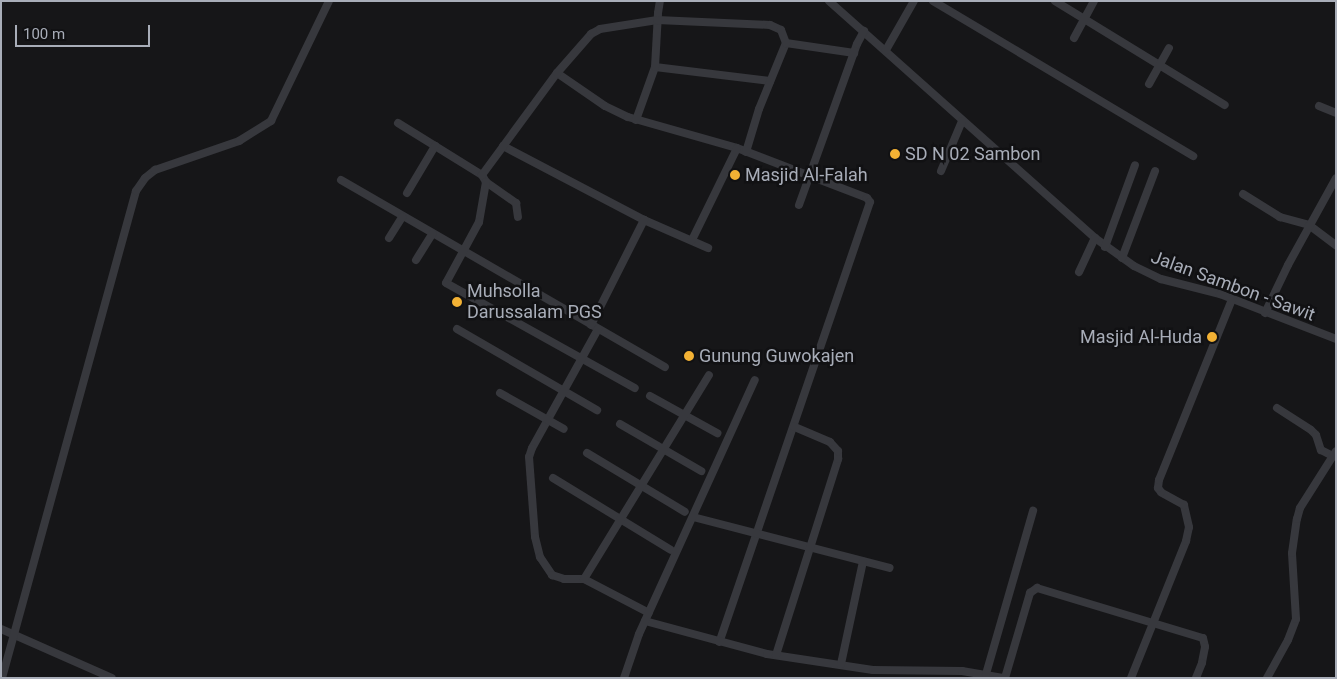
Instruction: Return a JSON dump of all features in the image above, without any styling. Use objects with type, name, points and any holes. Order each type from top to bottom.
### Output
[{"type":"street","points":[[2,678],[136,191],[145,178],[156,170],[239,142],[271,121],[329,1]]},
{"type":"street","points":[[636,120],[655,66],[657,20],[660,1]]},
{"type":"street","name":"Jalan Sambon - Sawit","points":[[829,1],[1105,247],[1142,271],[1161,279],[1232,299],[1336,339]]},
{"type":"street","points":[[886,50],[914,1]]},
{"type":"street","points":[[933,1],[1193,156]]},
{"type":"street","points":[[1055,1],[1226,105]]},
{"type":"street","points":[[1074,38],[1094,1]]},
{"type":"street","points":[[635,388],[582,357],[446,284],[479,222],[484,178],[503,146],[556,73],[594,32],[607,27],[657,20],[770,25],[781,30],[786,43],[770,81],[746,152]]},
{"type":"street","points":[[799,205],[854,53],[864,31]]},
{"type":"street","points":[[786,43],[854,53]]},
{"type":"street","points":[[1149,84],[1169,48]]},
{"type":"street","points":[[655,66],[770,81]]},
{"type":"street","points":[[556,73],[605,106],[636,120],[737,148],[867,198],[870,205],[719,642]]},
{"type":"street","points":[[1319,106],[1336,113]]},
{"type":"street","points":[[941,171],[962,121]]},
{"type":"street","points":[[398,123],[436,146],[513,199],[518,217]]},
{"type":"street","points":[[407,193],[436,146]]},
{"type":"street","points":[[503,146],[644,220],[708,248]]},
{"type":"street","points":[[692,240],[737,148]]},
{"type":"street","points":[[1105,247],[1135,165]]},
{"type":"street","points":[[1122,258],[1155,171]]},
{"type":"street","points":[[1265,313],[1309,225],[1336,178]]},
{"type":"street","points":[[341,180],[402,217],[665,367]]},
{"type":"street","points":[[1243,194],[1280,216],[1309,225],[1336,245]]},
{"type":"street","points":[[389,238],[402,217]]},
{"type":"street","points":[[644,220],[582,357],[562,390],[529,457],[532,521],[536,544],[540,557],[552,575],[564,579],[584,579],[649,613]]},
{"type":"street","points":[[416,260],[432,234]]},
{"type":"street","points":[[1079,272],[1095,238]]},
{"type":"street","points":[[1131,678],[1186,541],[1189,527],[1184,505],[1161,492],[1158,488],[1159,480],[1232,299]]},
{"type":"street","points":[[457,329],[597,410]]},
{"type":"street","points":[[584,579],[709,375]]},
{"type":"street","points":[[624,678],[645,622],[755,380]]},
{"type":"street","points":[[500,393],[548,418],[564,429]]},
{"type":"street","points":[[650,396],[717,433]]},
{"type":"street","points":[[1267,678],[1288,640],[1296,619],[1292,553],[1300,508],[1334,454],[1321,450],[1316,435],[1311,430],[1278,408]]},
{"type":"street","points":[[620,424],[701,471]]},
{"type":"street","points":[[776,655],[838,460],[838,451],[824,438],[794,427]]},
{"type":"street","points":[[587,453],[685,512]]},
{"type":"street","points":[[552,478],[671,550]]},
{"type":"street","points":[[986,674],[1033,511]]},
{"type":"street","points":[[693,517],[756,535],[890,568]]},
{"type":"street","points":[[840,664],[863,561]]},
{"type":"street","points":[[645,622],[776,655],[892,672],[962,671],[1004,678],[1033,590],[1047,590],[1203,638],[1206,642],[1202,663],[1196,678]]},
{"type":"street","points":[[1,629],[112,678]]},
{"type":"place","name":"SD N 02 Sambon","points":[[895,154]]},
{"type":"place","name":"Masjid Al-Falah","points":[[735,175]]},
{"type":"place","name":"Muhsolla Darussalam PGS","points":[[457,302]]},
{"type":"place","name":"Masjid Al-Huda","points":[[1212,337]]},
{"type":"place","name":"Gunung Guwokajen","points":[[689,356]]}]
